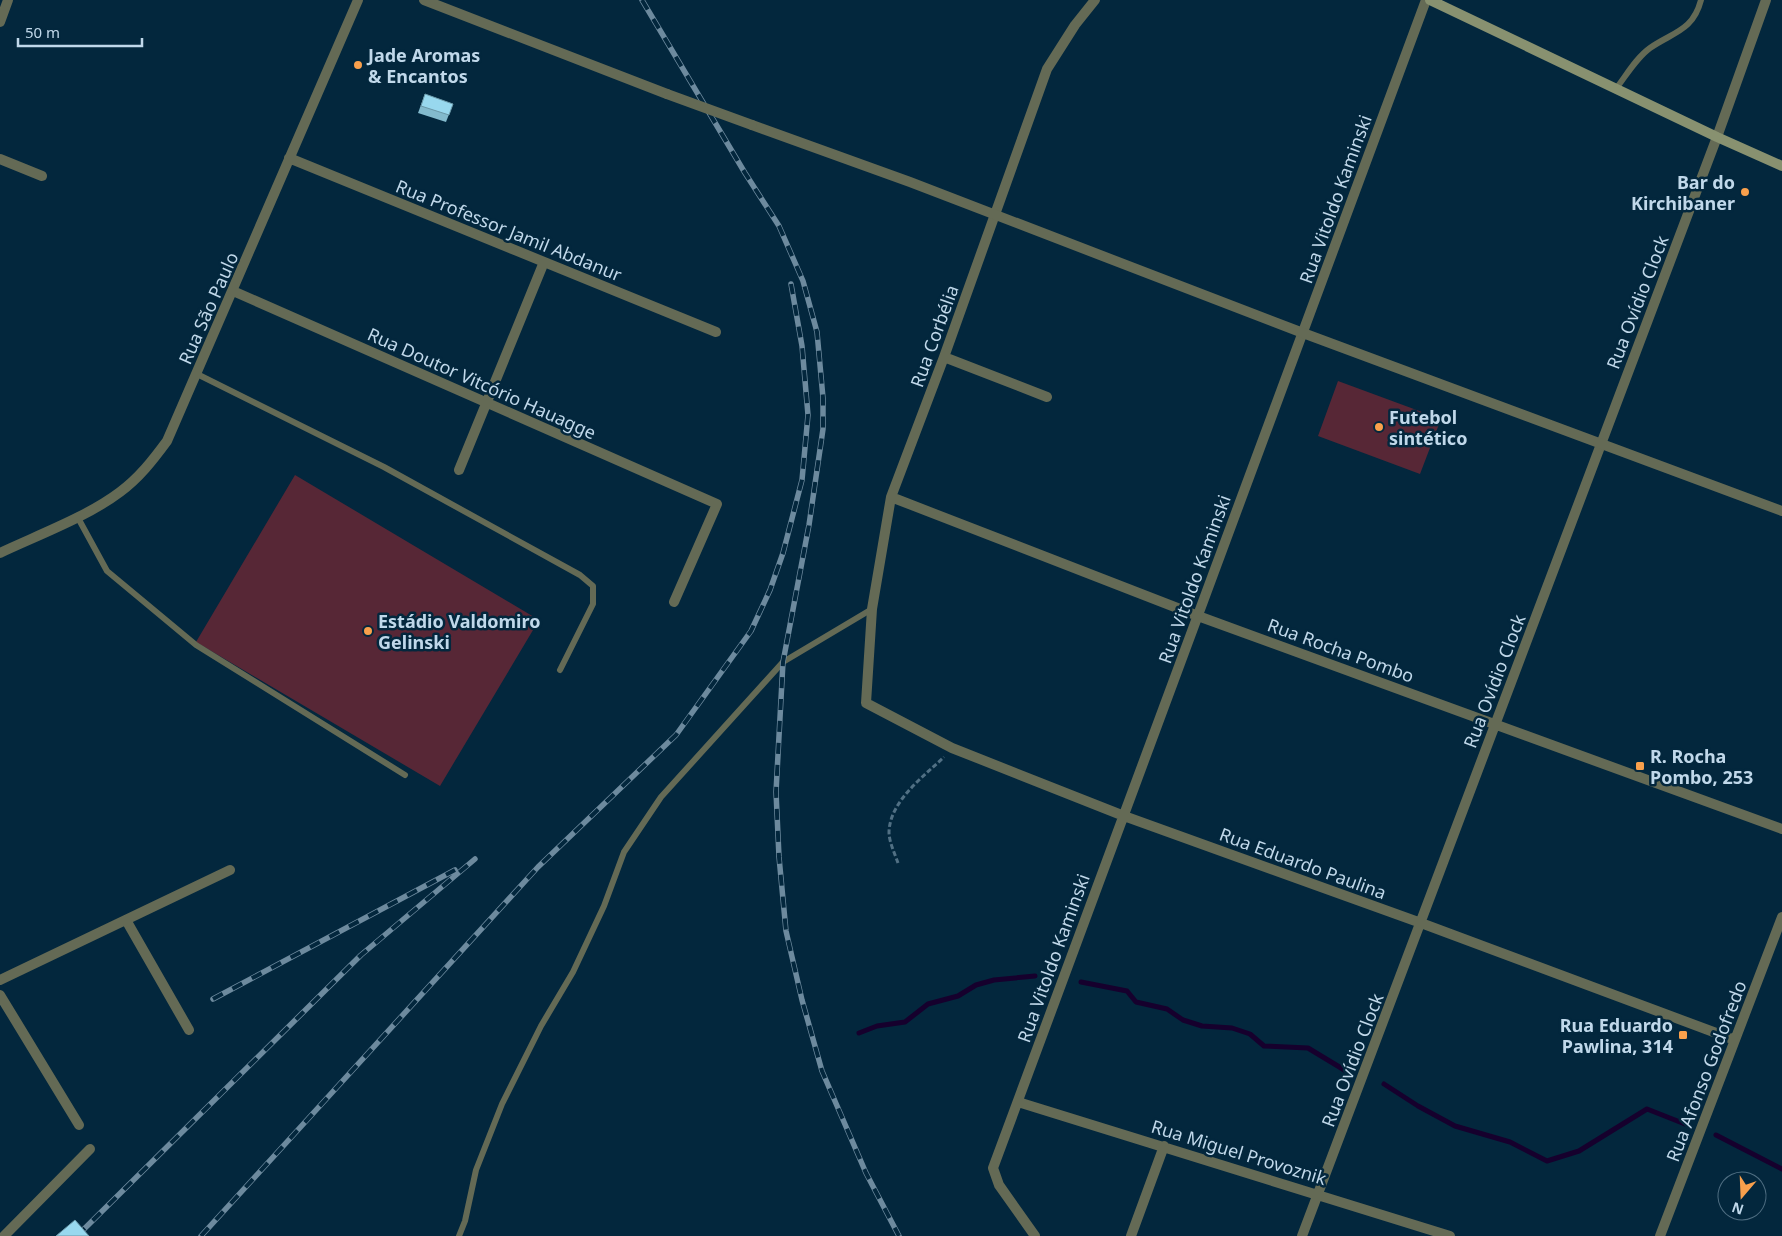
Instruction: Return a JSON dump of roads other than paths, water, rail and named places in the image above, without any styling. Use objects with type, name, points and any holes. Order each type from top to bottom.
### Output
[{"type":"main road","points":[[1430,0],[1616,90],[1782,166]]},
{"type":"street","points":[[0,22],[8,0]]},
{"type":"street","name":"Rua São Paulo","points":[[0,553],[120,493],[152,462],[167,441],[234,291],[289,158],[358,0]]},
{"type":"street","points":[[424,0],[667,94],[995,215],[1303,333],[1782,511]]},
{"type":"street","name":"Rua Corbélia","points":[[866,703],[872,609],[891,497],[944,357],[1047,69],[1075,25],[1094,0]]},
{"type":"street","name":"Rua Vitoldo Kaminski","points":[[1035,1236],[999,1185],[993,1168],[1426,0]]},
{"type":"street","name":"Rua Ovídio Clock","points":[[1302,1236],[1717,137],[1766,0]]},
{"type":"street","name":"Rua Professor Jamil Abdanur","points":[[289,158],[716,332]]},
{"type":"street","points":[[0,159],[42,176]]},
{"type":"street","points":[[459,470],[544,262]]},
{"type":"street","name":"Rua Doutor Vitcório Hauagge","points":[[234,291],[717,504],[674,602]]},
{"type":"street","points":[[944,357],[1047,397]]},
{"type":"street","name":"Rua Rocha Pombo","points":[[891,497],[1198,616],[1496,723],[1782,829]]},
{"type":"street","name":"Rua Eduardo Paulina","points":[[866,703],[952,748],[1124,816],[1421,923],[1735,1040]]},
{"type":"street","points":[[0,980],[230,870]]},
{"type":"street","name":"Rua Afonso Godofredo","points":[[1660,1236],[1782,917]]},
{"type":"street","points":[[126,920],[189,1030]]},
{"type":"street","points":[[0,995],[79,1125]]},
{"type":"street","name":"Rua Miguel Provoznik","points":[[1018,1102],[1450,1236]]},
{"type":"street","points":[[1131,1236],[1164,1146]]},
{"type":"street","points":[[4,1236],[90,1150]]},
{"type":"lane","points":[[1616,90],[1649,48],[1677,34],[1690,24],[1701,0]]},
{"type":"lane","points":[[197,374],[384,467],[580,575],[593,586],[593,604],[560,670]]},
{"type":"lane","points":[[77,516],[107,571],[196,645],[405,774]]},
{"type":"lane","points":[[459,1236],[465,1221],[476,1170],[502,1104],[541,1026],[574,972],[604,906],[624,852],[660,797],[783,662],[872,609]]},
{"type":"waterway","points":[[859,1033],[877,1026],[905,1022],[928,1004],[958,996],[976,985],[994,980],[1035,976]]},
{"type":"waterway","points":[[1081,982],[1127,991],[1136,1002],[1167,1009],[1183,1020],[1202,1026],[1232,1028],[1250,1034],[1264,1046],[1308,1048],[1346,1071]]},
{"type":"waterway","points":[[1384,1084],[1418,1106],[1455,1126],[1510,1142],[1547,1161],[1579,1151],[1647,1109],[1685,1124]]},
{"type":"waterway","points":[[1716,1135],[1782,1169]]},
{"type":"railway","points":[[642,0],[745,173],[779,226],[803,281],[817,332],[823,398],[823,429],[809,525],[783,662],[776,792],[779,857],[786,931],[802,1000],[822,1071],[866,1173],[899,1236]]},
{"type":"railway","points":[[201,1236],[538,867],[676,735],[751,631],[770,590],[783,553],[802,480],[808,415],[802,346],[791,284]]},
{"type":"railway","points":[[77,1236],[361,955],[475,859]]},
{"type":"railway","points":[[213,999],[455,870]]},
{"type":"place","name":"Jade Aromas & Encantos","points":[[358,65]]},
{"type":"place","name":"Bar do Kirchibaner","points":[[1745,192]]},
{"type":"place","name":"Futebol sintético","points":[[1379,427]]},
{"type":"place","name":"Estádio Valdomiro Gelinski","points":[[368,631]]},
{"type":"place","name":"R. Rocha Pombo, 253","points":[[1640,766]]},
{"type":"place","name":"Rua Eduardo Pawlina, 314","points":[[1683,1035]]}]
